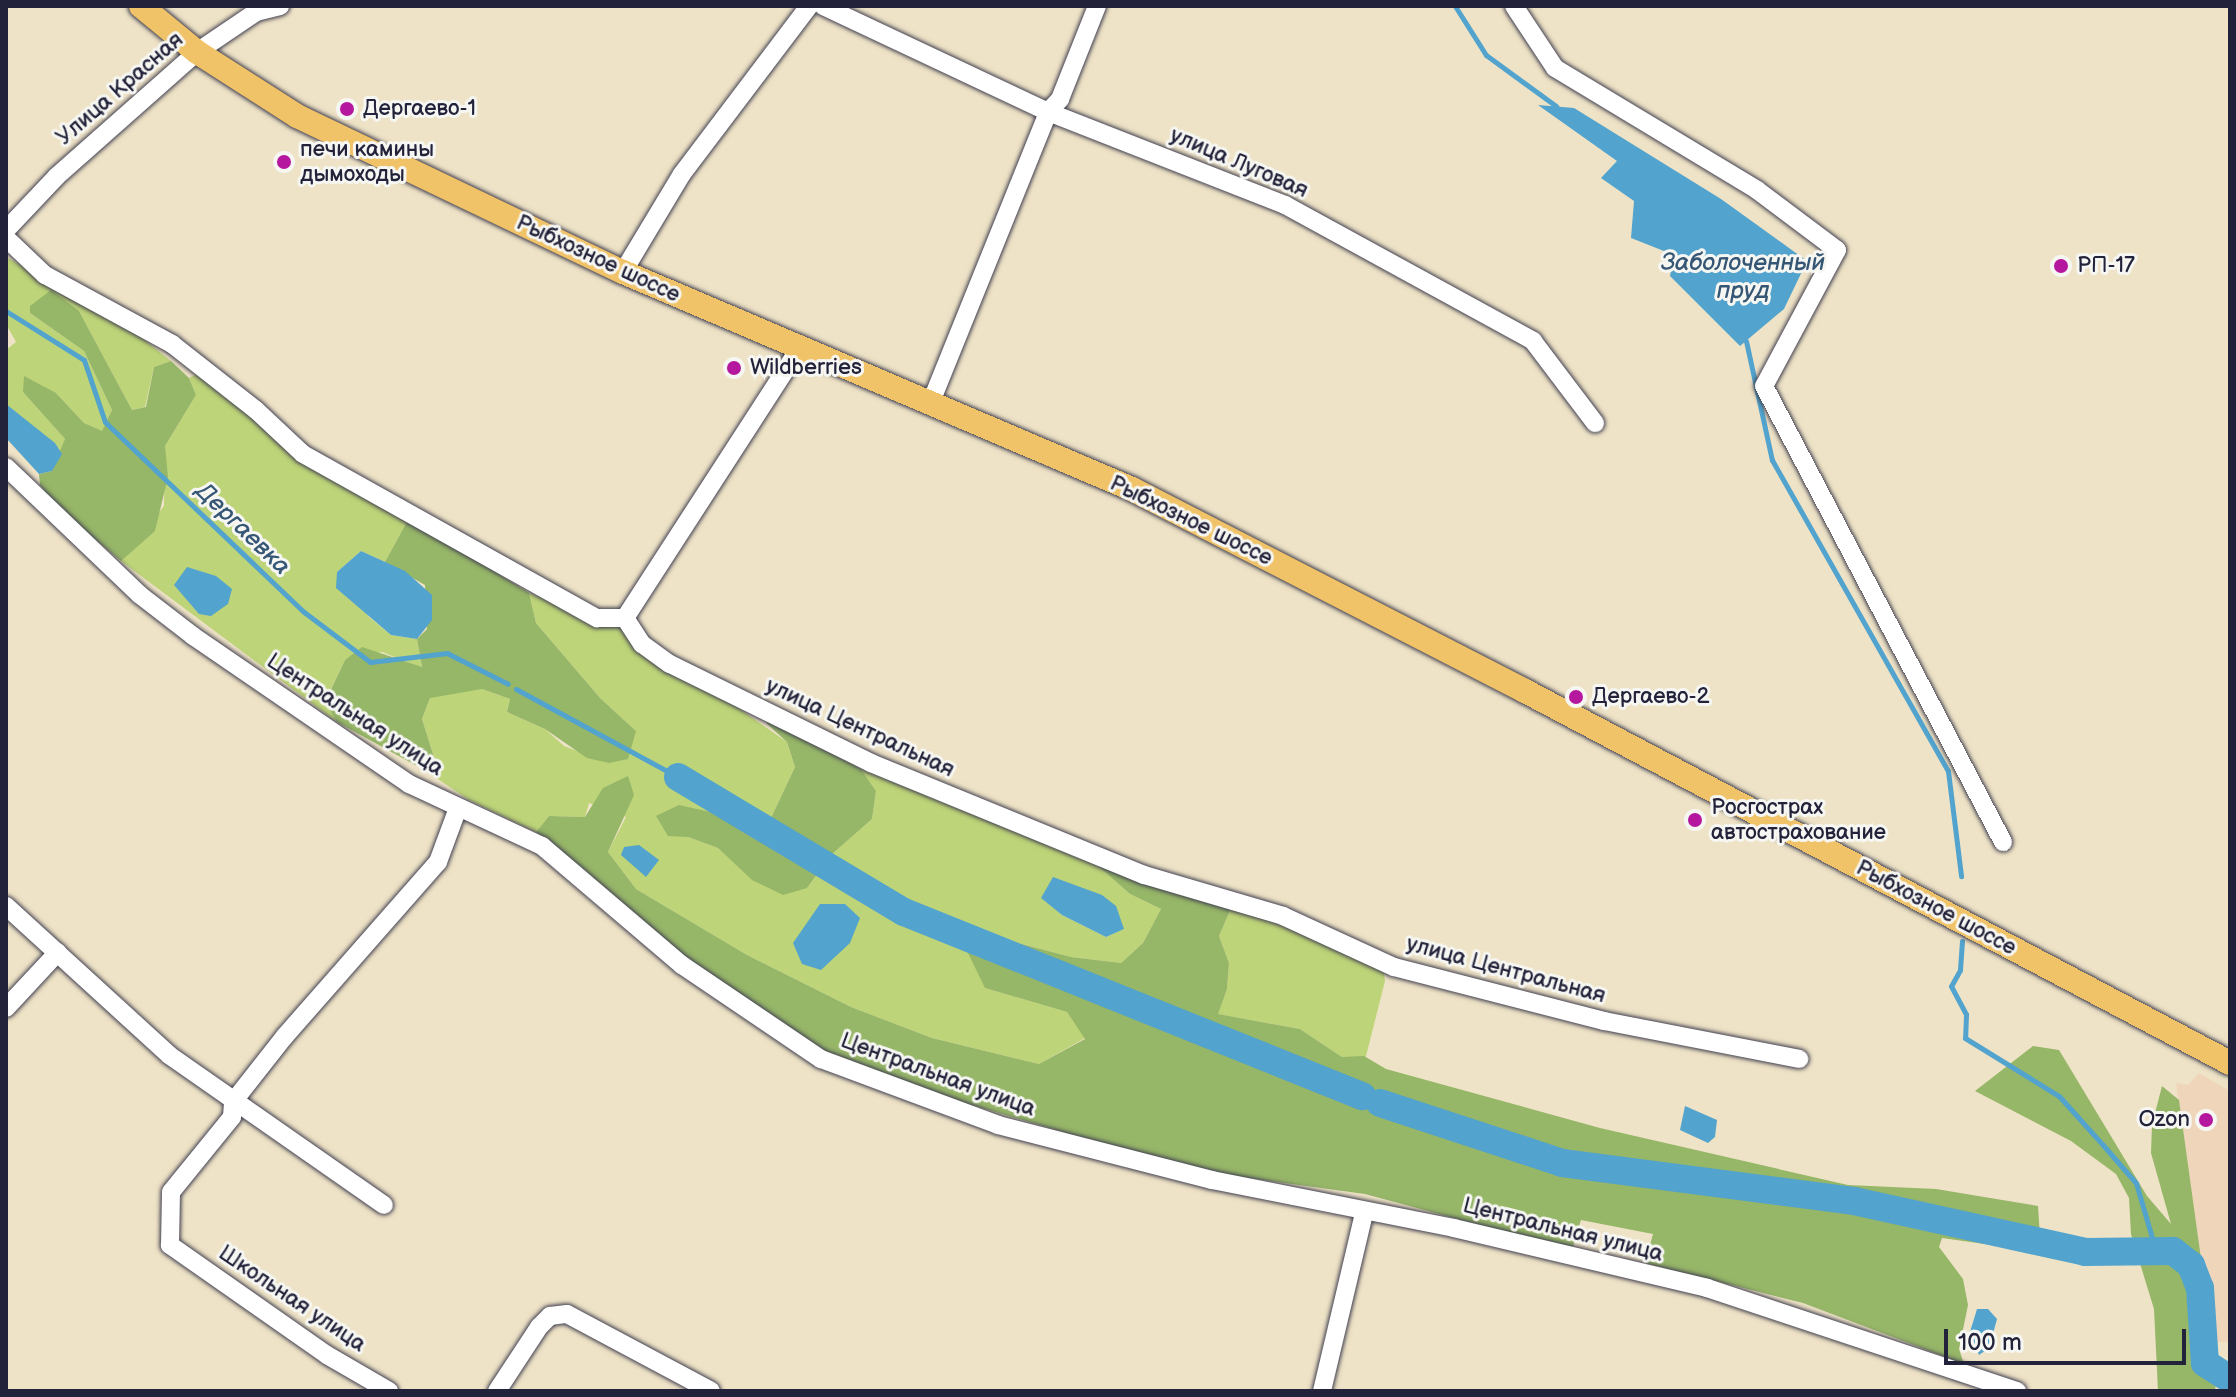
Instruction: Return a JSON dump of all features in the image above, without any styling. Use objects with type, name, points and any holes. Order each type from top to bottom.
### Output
[{"type":"main road","name":"Рыбхозное шоссе","points":[[141,6],[197,52],[297,116],[623,272],[1132,489],[2230,1063]]},
{"type":"street","name":"Улица Красная","points":[[6,230],[57,176],[197,52],[256,12],[280,6]]},
{"type":"street","points":[[623,272],[682,174],[809,6]]},
{"type":"street","name":"улица Луговая","points":[[823,6],[1048,112],[1285,205],[1533,341],[1595,423]]},
{"type":"street","points":[[931,402],[1048,112],[1060,99],[1097,6]]},
{"type":"street","points":[[1514,6],[1555,68],[1757,190],[1837,250],[1764,386],[2003,842]]},
{"type":"street","points":[[6,238],[45,275],[172,344],[256,410],[303,454],[597,618],[625,618],[799,349]]},
{"type":"street","name":"Центральная улица","points":[[6,467],[140,595],[193,636],[409,784],[542,846],[682,965],[821,1059],[998,1125],[1364,1214],[1454,1228],[1707,1288],[2017,1391]]},
{"type":"street","name":"улица Центральная","points":[[625,618],[642,644],[670,664],[871,763],[1144,875],[1283,916],[1394,967],[1604,1021],[1799,1059]]},
{"type":"street","points":[[233,1102],[337,974],[438,862],[458,808]]},
{"type":"street","points":[[6,906],[169,1055],[233,1102],[342,1172],[384,1205]]},
{"type":"street","points":[[6,1008],[58,952]]},
{"type":"street","name":"Школьная улица","points":[[233,1102],[232,1117],[171,1192],[170,1245],[327,1355],[389,1391]]},
{"type":"street","points":[[1322,1391],[1364,1214]]},
{"type":"street","points":[[497,1391],[539,1327],[550,1316],[567,1314],[711,1391]]},
{"type":"shaded area","points":[[2199,1073],[2230,1091],[2230,1342],[2211,1342],[2176,1083],[2188,1085]]},
{"type":"green space","points":[[6,257],[123,323],[171,361],[154,367],[145,407],[132,410],[79,311],[30,313],[84,351],[112,410],[102,432],[84,423],[56,393],[23,392],[65,439],[62,454],[6,404],[6,350],[16,342],[6,324]]},
{"type":"green space","points":[[51,290],[79,311],[132,410],[146,407],[154,367],[171,361],[189,378],[196,395],[165,446],[168,477],[155,531],[121,561],[57,507],[40,485],[39,474],[52,471],[65,439],[23,392],[24,376],[56,393],[84,423],[102,431],[112,410],[84,351],[30,313],[30,306]]},
{"type":"green space","points":[[197,374],[409,518],[385,562],[361,551],[337,572],[369,617],[391,635],[417,639],[422,668],[382,652],[345,660],[325,701],[337,722],[121,561],[164,506],[165,446],[196,395],[189,378]]},
{"type":"green space","points":[[409,518],[529,593],[536,623],[600,698],[636,731],[628,759],[609,763],[587,758],[545,729],[507,712],[510,699],[482,689],[430,698],[422,719],[439,773],[426,771],[337,722],[325,702],[345,660],[362,647],[422,667],[417,639],[427,629],[425,585],[385,562]]},
{"type":"green space","points":[[529,593],[627,631],[787,742],[795,767],[771,818],[738,827],[710,812],[688,837],[718,848],[752,879],[807,888],[831,855],[872,819],[876,791],[861,769],[1098,866],[1130,894],[1161,909],[1143,943],[1121,963],[1071,957],[995,937],[985,988],[1067,1012],[1085,1038],[1039,1064],[932,1038],[851,1007],[747,955],[636,889],[608,852],[626,817],[589,803],[585,817],[549,816],[536,832],[469,800],[426,771],[439,772],[422,719],[430,698],[443,692],[482,689],[510,699],[507,712],[545,729],[564,746],[609,763],[635,730],[600,698],[536,623]],"holes":[[[1042,898],[1124,929],[1106,937],[1062,915]]]},
{"type":"green space","points":[[773,719],[861,769],[876,791],[872,819],[831,855],[807,888],[783,895],[752,880],[718,848],[688,837],[668,836],[656,816],[679,805],[710,812],[738,827],[771,818],[795,767],[787,742],[766,723]]},
{"type":"green space","points":[[628,776],[634,795],[608,852],[636,889],[747,955],[851,1007],[932,1038],[1039,1064],[1085,1039],[1067,1012],[985,988],[967,951],[995,937],[1071,957],[1121,963],[1143,943],[1161,909],[1130,894],[1098,866],[1101,862],[1232,906],[1219,936],[1229,963],[1227,989],[1218,1014],[1300,1029],[1342,1057],[1364,1056],[1386,1069],[1600,1128],[1848,1185],[1936,1189],[2038,1206],[2041,1252],[1942,1238],[1939,1247],[1963,1279],[1968,1305],[1959,1349],[1964,1364],[1803,1303],[1645,1263],[1653,1234],[1581,1220],[1572,1250],[1365,1194],[1191,1170],[935,1094],[818,1051],[736,1001],[536,832],[549,816],[585,817],[603,788]]},
{"type":"green space","points":[[1232,906],[1383,967],[1385,981],[1365,1060],[1342,1057],[1300,1029],[1217,1014],[1227,989],[1229,963],[1219,936]]},
{"type":"green space","points":[[2033,1046],[2059,1050],[2147,1196],[2171,1224],[2151,1153],[2152,1125],[2162,1086],[2179,1100],[2217,1374],[2215,1391],[2158,1391],[2154,1309],[2131,1234],[2129,1198],[2116,1174],[2071,1141],[1975,1091]]},
{"type":"water","name":"Заболоченный пруд","points":[[1538,105],[1574,108],[1721,199],[1807,261],[1784,309],[1740,346],[1670,276],[1674,255],[1631,238],[1634,201],[1601,178],[1617,161]]},
{"type":"water","points":[[6,404],[55,443],[62,454],[52,471],[39,474],[6,438]]},
{"type":"water","points":[[361,551],[405,571],[432,595],[432,620],[417,639],[391,635],[336,588],[337,572]]},
{"type":"water","points":[[187,567],[216,576],[232,589],[228,604],[211,616],[199,614],[174,585]]},
{"type":"water","points":[[639,845],[659,860],[646,877],[621,855],[624,847]]},
{"type":"water","points":[[1053,877],[1102,895],[1116,906],[1124,929],[1106,937],[1062,915],[1041,898]]},
{"type":"water","points":[[820,904],[845,904],[860,918],[850,943],[821,970],[802,964],[793,943]]},
{"type":"water","points":[[1685,1106],[1717,1120],[1715,1137],[1708,1143],[1680,1130]]},
{"type":"water","points":[[1977,1309],[1988,1309],[1997,1319],[1989,1348],[1979,1355],[1970,1332]]},
{"type":"waterway","points":[[1455,6],[1486,55],[1556,106]]},
{"type":"waterway","name":"Дергаевка","points":[[6,311],[84,360],[105,422],[304,612],[370,662],[447,653],[508,684]]},
{"type":"waterway","points":[[1746,341],[1772,460],[1948,771],[1961,876]]},
{"type":"waterway","name":"Дергаевка","points":[[516,689],[678,777]]},
{"type":"waterway","points":[[678,777],[904,912],[1362,1096]]},
{"type":"waterway","points":[[1962,941],[1960,970],[1951,986],[1966,1014],[1965,1038],[2059,1096],[2103,1145],[2136,1183],[2157,1255]]},
{"type":"waterway","points":[[1380,1103],[1562,1163],[1854,1201],[2085,1252],[2173,1251],[2191,1265],[2200,1288],[2205,1363],[2230,1379]]},
{"type":"place","name":"Дергаево-1","points":[[347,109]]},
{"type":"place","name":"печи камины дымоходы","points":[[284,162]]},
{"type":"place","name":"РП-17","points":[[2061,266]]},
{"type":"place","name":"Wildberries","points":[[734,368]]},
{"type":"place","name":"Дергаево-2","points":[[1576,697]]},
{"type":"place","name":"Росгострах автострахование","points":[[1695,820]]},
{"type":"place","name":"Ozon","points":[[2206,1120]]}]
